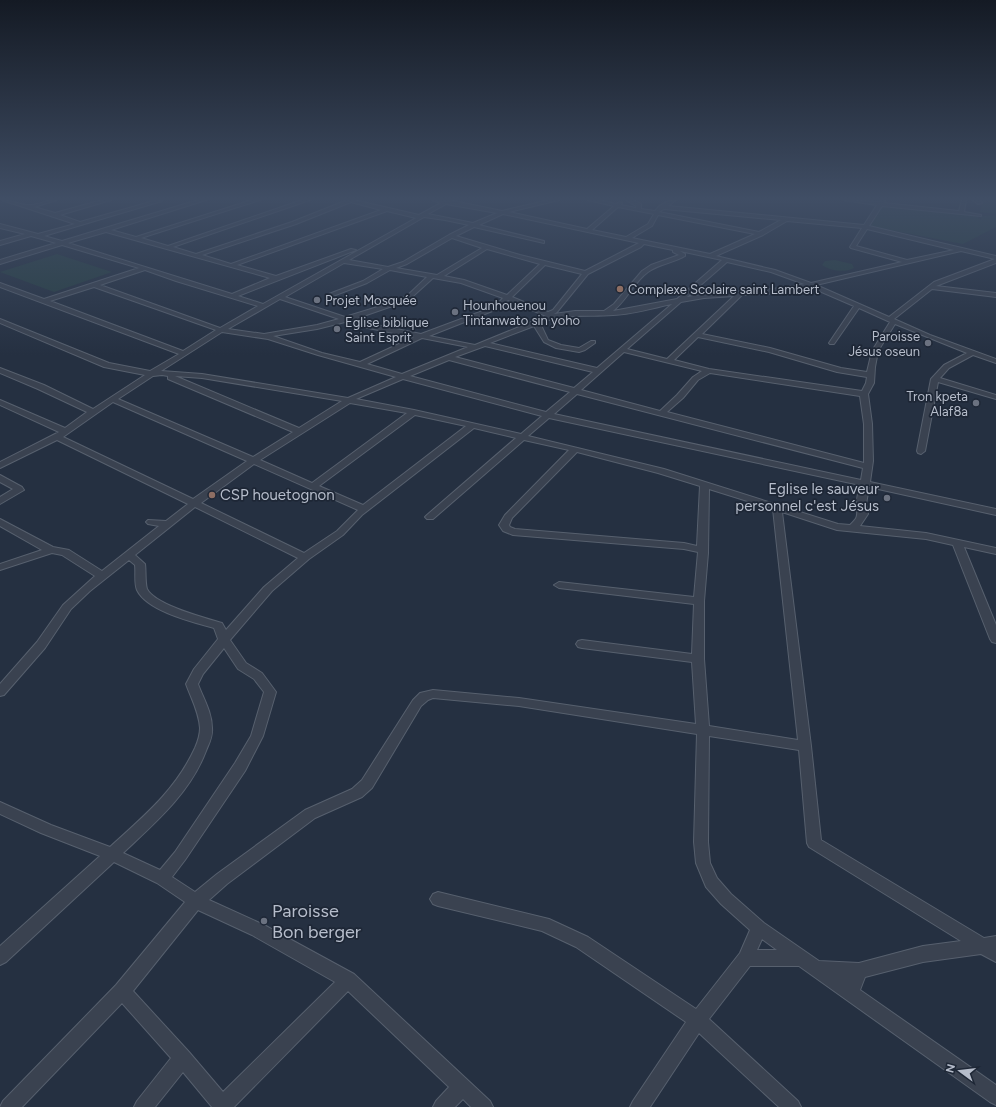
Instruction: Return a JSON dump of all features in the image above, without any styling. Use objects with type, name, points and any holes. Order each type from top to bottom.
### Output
[{"type":"street","points":[[0,262],[34,252]]},
{"type":"street","points":[[91,252],[264,306]]},
{"type":"street","points":[[186,252],[276,278]]},
{"type":"street","points":[[198,255],[207,252]]},
{"type":"street","points":[[233,265],[270,252]]},
{"type":"street","points":[[233,296],[276,278],[348,252]]},
{"type":"street","points":[[0,465],[57,437],[183,353],[360,252]]},
{"type":"street","points":[[331,295],[366,282],[390,268],[405,263],[424,252]]},
{"type":"street","points":[[262,336],[285,333],[344,320],[399,302],[410,296],[435,276],[478,252]]},
{"type":"street","points":[[503,252],[586,273]]},
{"type":"street","points":[[0,692],[41,645],[67,607],[86,589],[103,577],[166,524],[254,460],[351,399],[403,376],[485,344],[550,315],[586,273],[629,252]]},
{"type":"street","points":[[604,313],[615,307],[620,302],[636,281],[647,270],[683,255],[678,252]]},
{"type":"street","points":[[691,252],[773,271],[996,362]]},
{"type":"street","points":[[711,256],[721,252]]},
{"type":"street","points":[[873,252],[907,261]]},
{"type":"street","points":[[344,261],[468,283],[550,315],[622,312],[704,296],[783,291],[811,286],[907,261],[952,252]]},
{"type":"street","points":[[966,252],[996,260]]},
{"type":"street","points":[[430,517],[726,260]]},
{"type":"street","points":[[852,529],[860,521],[863,514],[861,504],[868,467],[869,434],[867,407],[864,394],[870,383],[870,375],[875,351],[892,320],[930,287],[936,283],[996,260]]},
{"type":"street","points":[[362,364],[452,323],[490,311],[508,299],[544,263]]},
{"type":"street","points":[[45,301],[145,268]]},
{"type":"street","points":[[0,285],[183,353]]},
{"type":"street","points":[[94,285],[221,330],[262,336],[320,354],[548,415],[996,512]]},
{"type":"street","points":[[930,287],[996,295]]},
{"type":"street","points":[[670,361],[742,293]]},
{"type":"street","points":[[280,297],[344,320],[381,329],[477,347]]},
{"type":"street","points":[[832,343],[858,305]]},
{"type":"street","points":[[0,321],[108,365],[152,374],[162,373],[239,382],[351,399],[414,412],[575,449],[654,469],[837,527],[926,536],[996,551]]},
{"type":"street","points":[[536,322],[538,329],[545,340],[552,344],[578,350],[593,342]]},
{"type":"street","points":[[698,335],[770,350],[840,370],[870,375]]},
{"type":"street","points":[[485,344],[598,371]]},
{"type":"street","points":[[622,350],[709,371],[864,394]]},
{"type":"street","points":[[921,451],[935,379],[948,365],[971,353]]},
{"type":"street","points":[[448,358],[868,467]]},
{"type":"street","points":[[0,370],[93,412]]},
{"type":"street","points":[[662,413],[685,391],[693,380],[699,375],[709,371]]},
{"type":"street","points":[[162,373],[299,431]]},
{"type":"street","points":[[935,379],[996,397]]},
{"type":"street","points":[[112,399],[364,509]]},
{"type":"street","points":[[0,402],[65,431]]},
{"type":"street","points":[[313,486],[414,412]]},
{"type":"street","points":[[0,957],[174,795],[186,779],[198,758],[206,734],[202,708],[192,684],[198,672],[253,605],[268,589],[305,557],[340,533],[364,509],[473,425]]},
{"type":"street","points":[[57,437],[305,557]]},
{"type":"street","points":[[575,449],[508,516],[504,525],[506,529],[513,532],[684,546],[702,550]]},
{"type":"street","points":[[0,478],[19,490],[0,501]]},
{"type":"street","points":[[705,485],[698,659],[703,730],[701,842],[703,863],[711,882],[726,899],[759,928],[996,1096]]},
{"type":"street","points":[[777,507],[805,746],[814,843],[992,948]]},
{"type":"street","points":[[0,522],[30,540],[51,550],[65,552],[103,577]]},
{"type":"street","points":[[151,522],[166,524]]},
{"type":"street","points":[[958,544],[996,639]]},
{"type":"street","points":[[0,567],[51,550]]},
{"type":"street","points":[[129,555],[140,564],[142,589],[148,596],[168,610],[218,626],[224,639],[242,666],[258,676],[270,692],[257,736],[240,767],[180,856],[162,878]]},
{"type":"street","points":[[559,585],[700,601]]},
{"type":"street","points":[[582,644],[698,659]]},
{"type":"street","points":[[9,1107],[122,992],[196,901],[222,879],[310,814],[357,793],[362,789],[367,784],[417,703],[424,696],[433,694],[518,702],[805,746]]},
{"type":"street","points":[[0,808],[46,830],[112,854],[162,878],[196,901],[258,930],[348,980],[484,1107]]},
{"type":"street","points":[[438,899],[544,924],[582,942],[698,1020],[792,1107]]},
{"type":"street","points":[[639,1107],[698,1020],[746,958],[759,928]]},
{"type":"street","points":[[816,968],[859,971],[923,954],[992,948]]},
{"type":"street","points":[[746,958],[802,958]]},
{"type":"street","points":[[851,993],[859,971]]},
{"type":"street","points":[[122,992],[183,1058],[223,1106],[348,980]]},
{"type":"street","points":[[143,1107],[183,1058]]},
{"type":"street","points":[[442,1107],[462,1087]]},
{"type":"green space","points":[[57,254],[112,272],[54,292],[0,272]]},
{"type":"green space","points":[[835,260],[852,264],[854,268],[850,270],[838,271],[829,269],[822,265],[825,261]]},
{"type":"place","name":"Complexe Scolaire saint Lambert","points":[[620,289]]},
{"type":"place","name":"Projet Mosquée","points":[[317,300]]},
{"type":"place","name":"Hounhouenou Tintanwato sin yoho","points":[[455,312]]},
{"type":"place","name":"Eglise biblique Saint Esprit","points":[[337,329]]},
{"type":"place","name":"Paroisse Jésus oseun","points":[[928,343]]},
{"type":"place","name":"Tron kpeta Alaf8a","points":[[976,403]]},
{"type":"place","name":"CSP houetognon","points":[[212,495]]},
{"type":"place","name":"Eglise le sauveur personnel c'est Jésus","points":[[887,498]]},
{"type":"place","name":"Paroisse Bon berger","points":[[264,921]]}]
